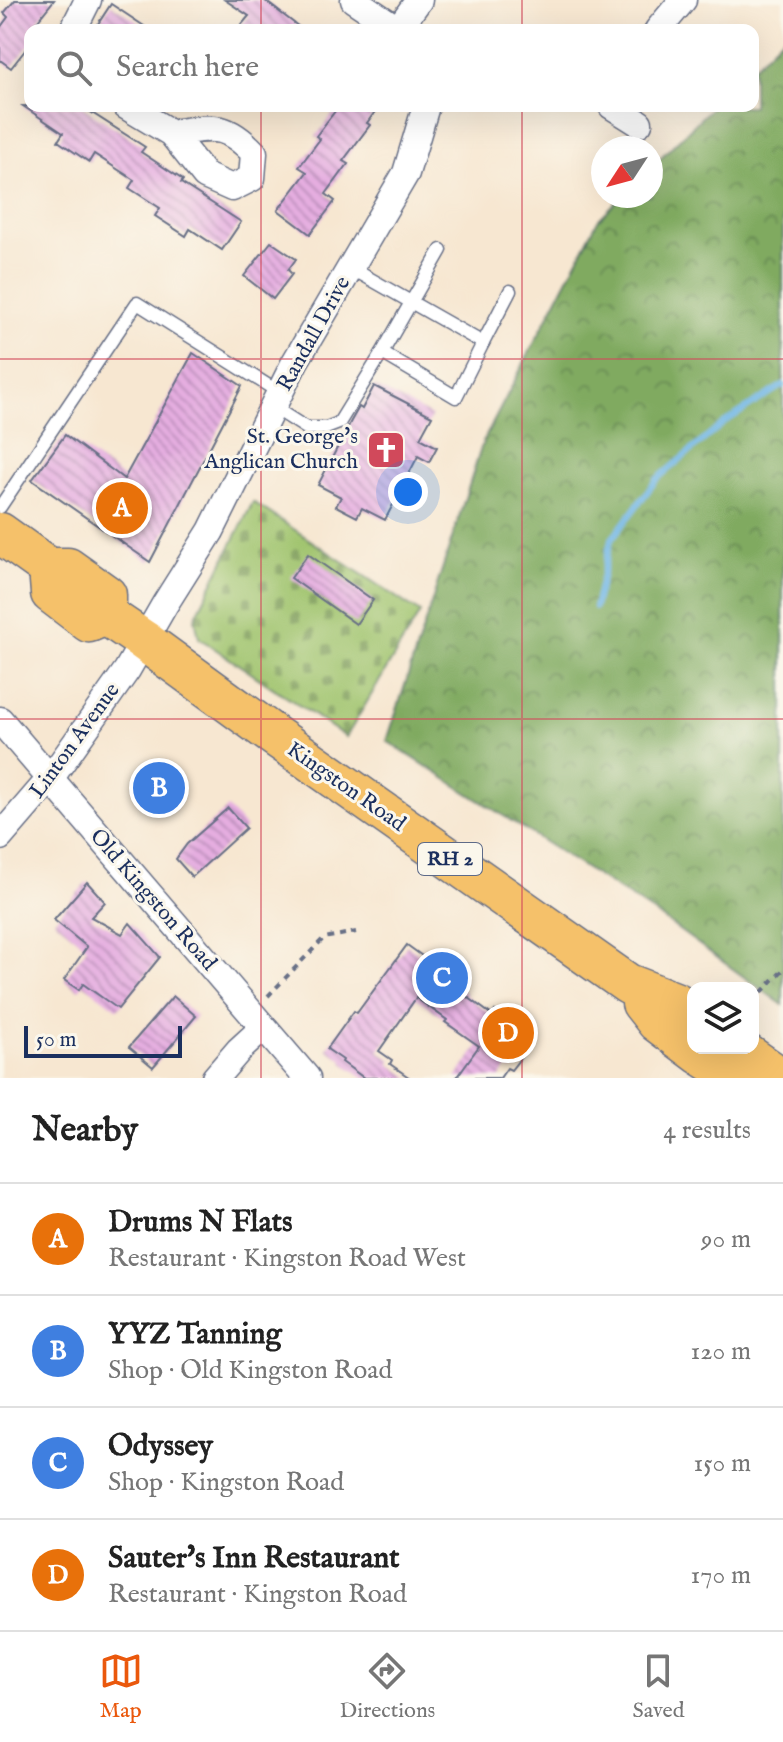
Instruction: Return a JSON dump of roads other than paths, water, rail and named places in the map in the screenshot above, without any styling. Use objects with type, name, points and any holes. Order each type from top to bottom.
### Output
[{"type":"main road","name":"Kingston Road","points":[[0,533],[49,568],[51,593],[89,622],[106,615],[628,984]]},
{"type":"main road","name":"RH 2","points":[[628,984],[677,1003],[687,1010]]},
{"type":"main road","name":"RH 2","points":[[628,984],[657,1022],[737,1078]]},
{"type":"main road","points":[[747,1054],[781,1078]]},
{"type":"street","points":[[76,24],[88,0]]},
{"type":"street","points":[[354,0],[390,24]]},
{"type":"street","points":[[402,24],[419,0]]},
{"type":"street","points":[[663,24],[683,0]]},
{"type":"street","points":[[136,112],[171,133]]},
{"type":"street","name":"Randall Drive","points":[[143,640],[211,531],[295,362],[406,173],[424,112]]},
{"type":"street","points":[[622,112],[639,123]]},
{"type":"street","name":"Linton Avenue","points":[[0,837],[50,779],[127,670],[143,640]]},
{"type":"street","name":"Old Kingston Road","points":[[0,720],[307,1078]]},
{"type":"street","points":[[215,1078],[263,1028]]},
{"type":"lane","points":[[0,507],[137,303],[276,400],[306,428],[326,428],[339,423],[441,250]]},
{"type":"lane","points":[[351,268],[483,343]]},
{"type":"lane","points":[[382,353],[456,397],[510,291]]},
{"type":"waterway","points":[[595,607],[611,540],[657,479],[725,422],[783,385]]},
{"type":"place","name":"St. George's Anglican Church","points":[[386,450]]},
{"type":"place","name":"Drums N Flats","points":[[122,508]]},
{"type":"place","name":"YYZ Tanning","points":[[159,788]]},
{"type":"place","name":"Odyssey","points":[[442,978]]},
{"type":"place","name":"Sauter's Inn Restaurant","points":[[508,1033]]}]
